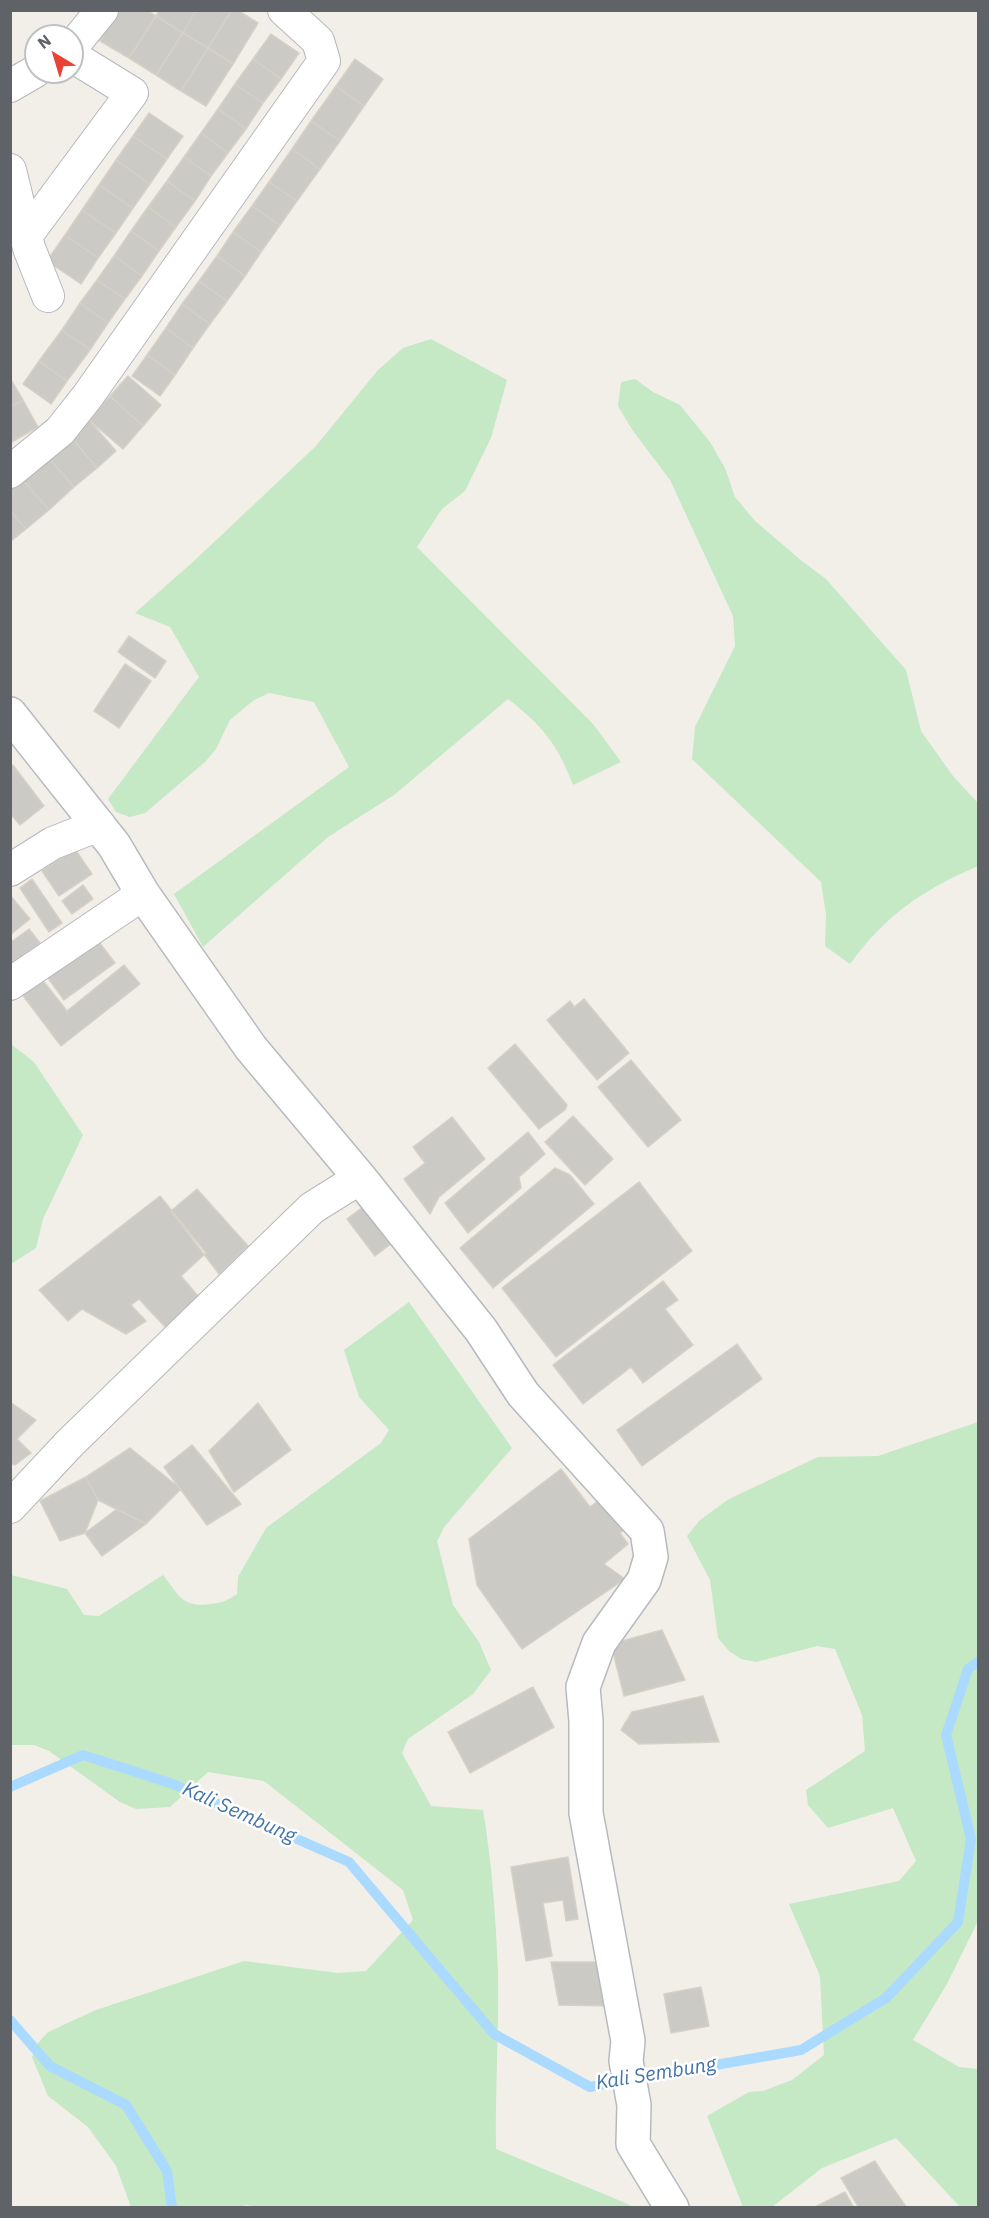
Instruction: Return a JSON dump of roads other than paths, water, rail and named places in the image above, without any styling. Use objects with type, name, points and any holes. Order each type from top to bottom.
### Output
[{"type":"street","points":[[84,32],[102,10]]},
{"type":"street","points":[[10,472],[60,431],[87,397],[324,62],[318,41],[284,10]]},
{"type":"street","points":[[26,236],[132,93],[84,63]]},
{"type":"street","points":[[10,87],[24,78]]},
{"type":"street","points":[[10,170],[26,236],[48,296]]},
{"type":"street","points":[[10,714],[114,845],[143,894],[251,1048],[360,1178],[481,1330],[523,1394],[647,1531],[651,1557],[644,1580],[599,1643],[583,1687],[586,1721],[586,1813],[628,2041],[626,2061],[634,2105],[633,2144],[672,2208]]},
{"type":"street","points":[[10,870],[53,843],[99,825]]},
{"type":"street","points":[[10,984],[143,894]]},
{"type":"street","points":[[10,1507],[70,1443],[312,1208],[360,1178]]},
{"type":"waterway","name":"Kali Sembung","points":[[10,1787],[83,1755],[173,1784],[349,1862],[494,2034],[590,2087],[801,2050],[886,1998],[958,1922],[971,1839],[946,1735],[968,1669],[978,1662]]},
{"type":"waterway","points":[[10,2020],[50,2066],[126,2105],[167,2171],[172,2208]]}]
